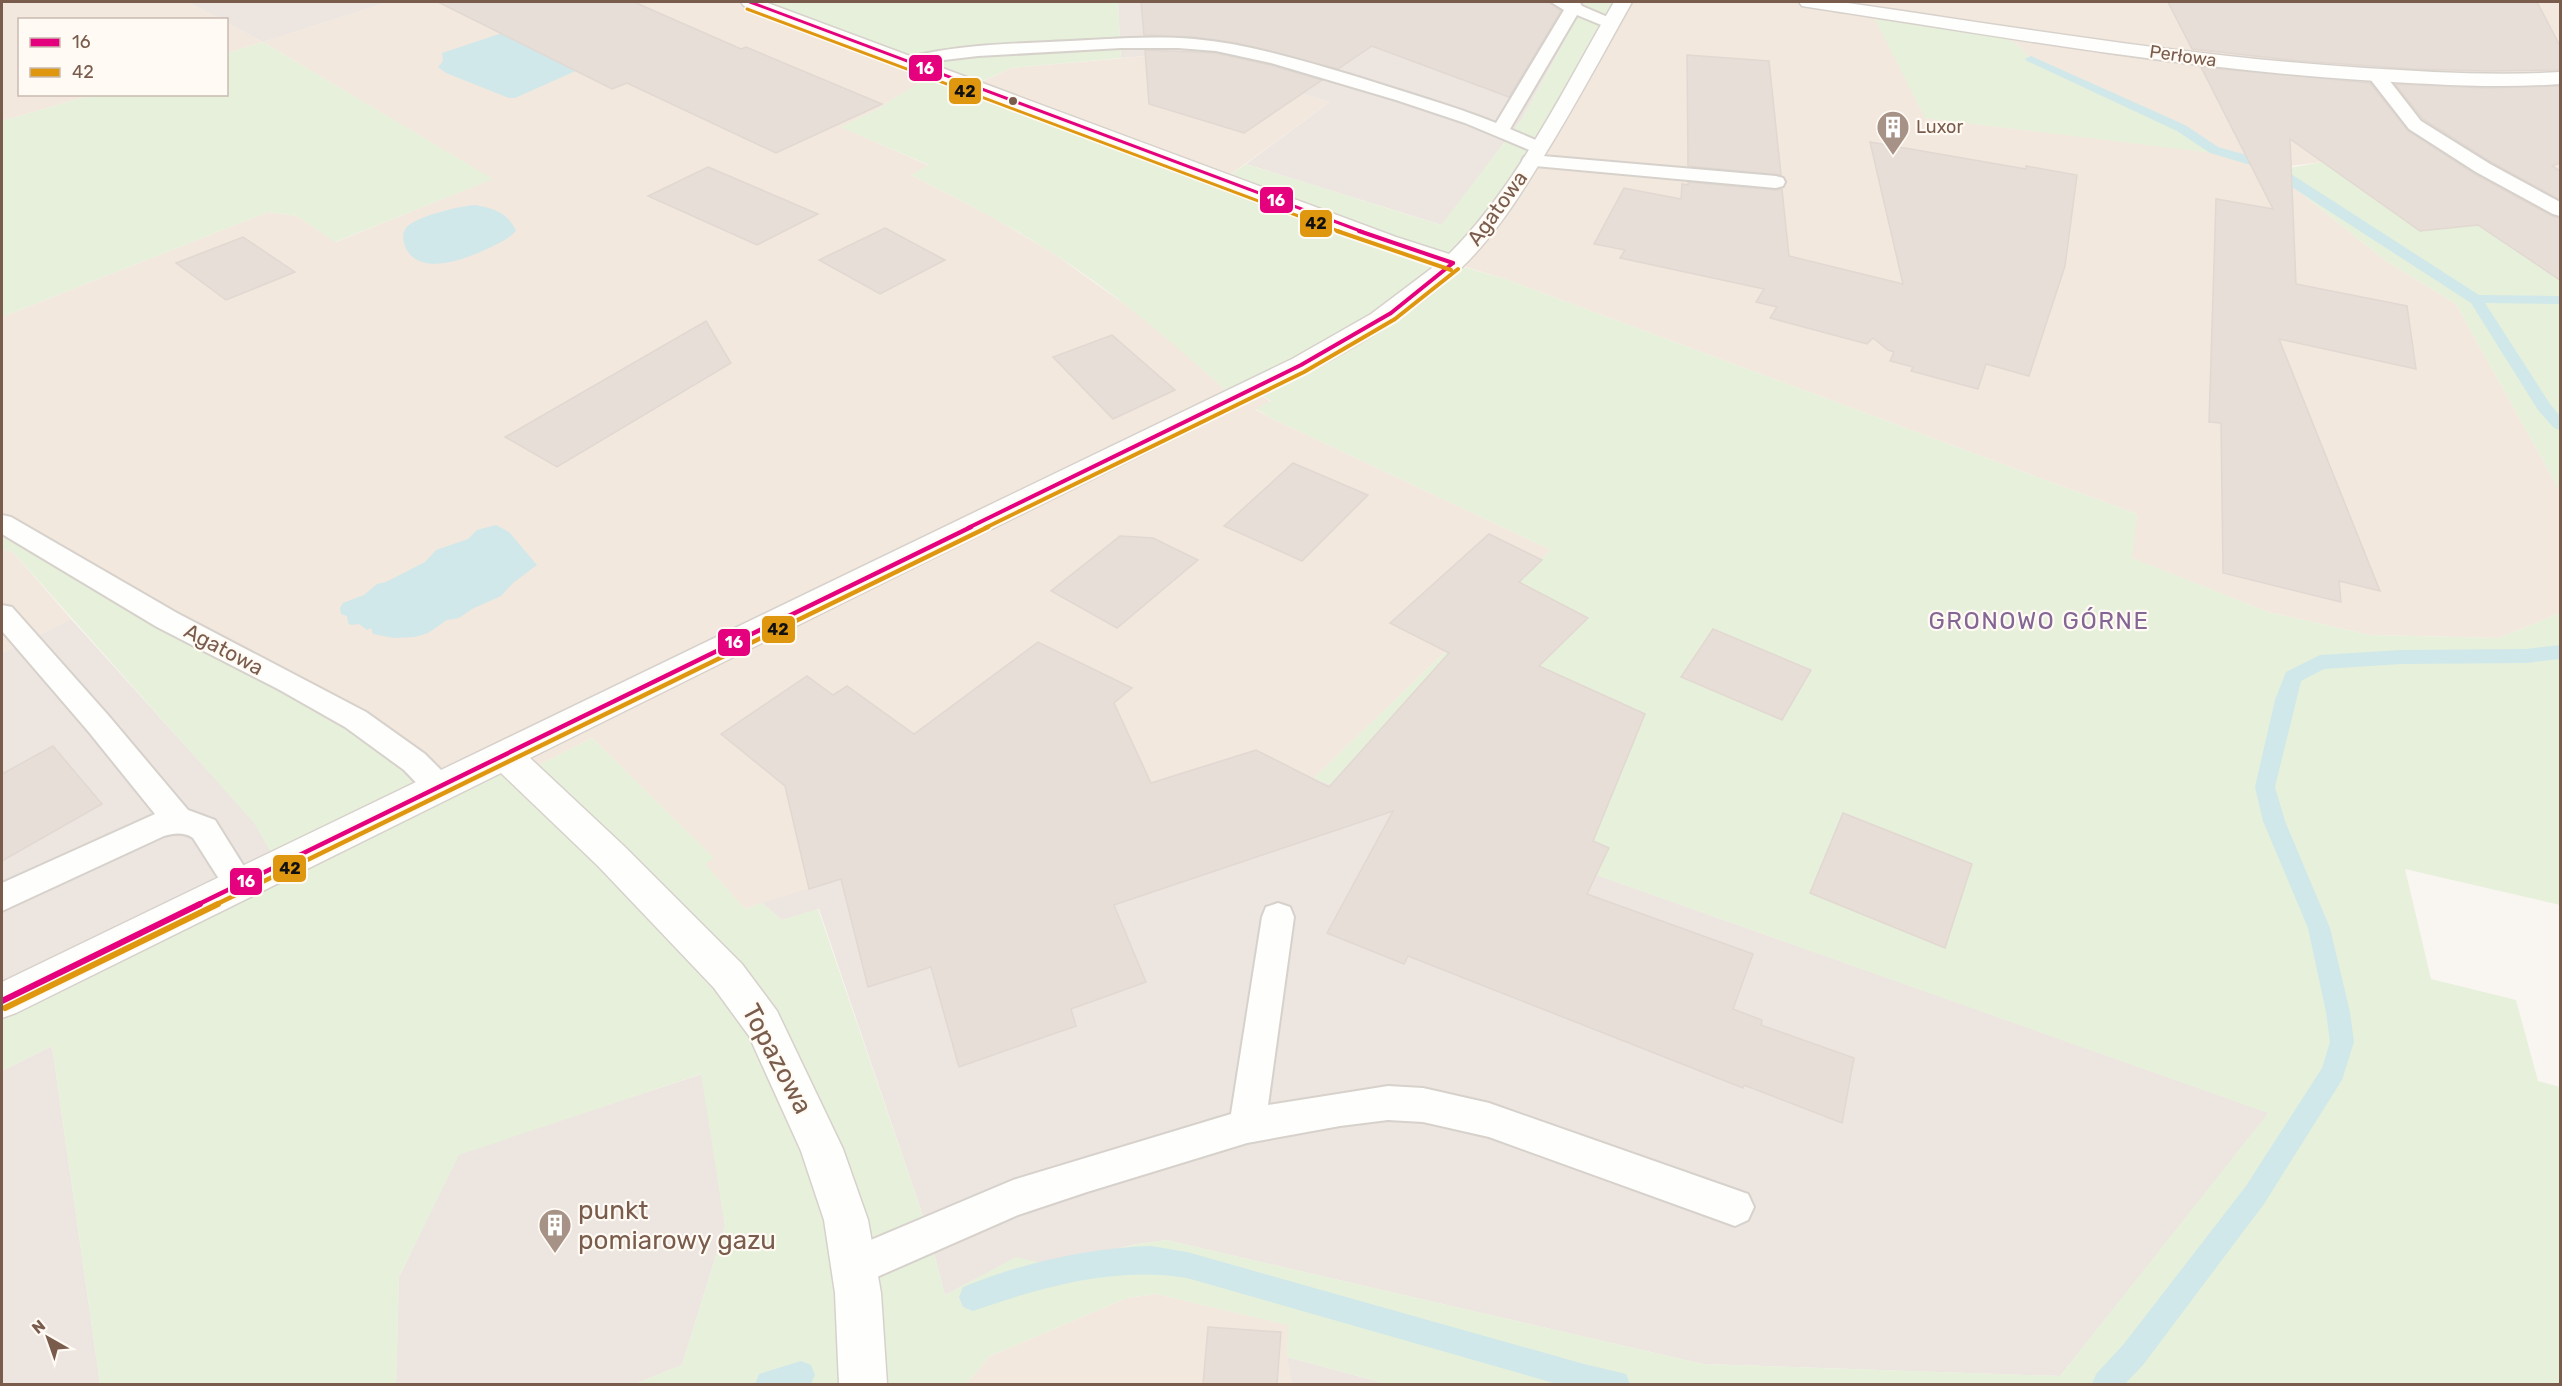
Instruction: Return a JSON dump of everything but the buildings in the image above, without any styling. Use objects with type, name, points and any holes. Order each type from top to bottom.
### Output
[{"type":"street","points":[[750,2],[1388,242],[1453,263]]},
{"type":"street","name":"Agatowa","points":[[2,1001],[1301,365],[1391,314],[1453,263],[1488,225],[1535,154],[1623,2]]},
{"type":"street","name":"Perłowa","points":[[1808,2],[1847,4],[2246,65],[2376,75],[2491,80],[2560,78]]},
{"type":"street","name":"Topazowa","points":[[503,754],[611,856],[728,976],[763,1024],[822,1149],[846,1220],[862,1336],[863,1384]]},
{"type":"lane","points":[[1500,131],[1567,4],[1611,24]]},
{"type":"lane","points":[[911,62],[966,51],[1121,44],[1196,44],[1278,58],[1396,94],[1500,131],[1535,154],[1776,182]]},
{"type":"lane","points":[[2376,75],[2415,125],[2484,168],[2560,210]]},
{"type":"lane","name":"Agatowa","points":[[2,523],[188,631],[319,700],[392,743],[422,768],[438,786]]},
{"type":"lane","points":[[2,614],[98,723],[178,820]]},
{"type":"lane","points":[[2,898],[155,826],[178,820],[198,824],[204,829],[239,884]]},
{"type":"lane","points":[[1247,1126],[1278,917]]},
{"type":"lane","points":[[854,1267],[1013,1198],[1247,1126],[1340,1109],[1388,1103],[1423,1105],[1489,1120],[1735,1207]]},
{"type":"shaded area","points":[[2,2],[187,2],[219,18],[18,18],[18,96],[88,96],[2,121]]},
{"type":"shaded area","points":[[187,2],[388,2],[263,42],[228,24],[228,18],[219,18]]},
{"type":"shaded area","points":[[388,2],[750,2],[937,72],[876,110],[841,127],[930,166],[911,175],[987,214],[1053,253],[1155,326],[1233,397],[1252,389],[1271,402],[1256,410],[1551,550],[1313,779],[1256,750],[745,909],[704,864],[713,858],[592,738],[523,773],[438,786],[115,589],[2,523],[2,317],[268,212],[297,216],[336,242],[492,179],[263,42]]},
{"type":"shaded area","points":[[1118,2],[1586,2],[1522,119],[1442,225],[1246,164],[1330,102],[1170,54],[1121,58]]},
{"type":"shaded area","points":[[1623,2],[2560,2],[2560,192],[2502,160],[2289,70],[2295,80],[2322,162],[2290,166],[2292,186],[2386,261],[2456,304],[2560,491],[2560,613],[2499,638],[2370,635],[2268,612],[2131,558],[2137,514],[1505,279],[1453,263],[1579,81]],"holes":[[[2016,43],[2031,59],[2181,128],[2219,153],[1925,118]]]},
{"type":"shaded area","points":[[228,24],[263,42],[228,53]]},
{"type":"shaded area","points":[[1170,54],[1330,102],[1223,180],[973,86],[1011,68]]},
{"type":"shaded area","points":[[2,549],[13,552],[71,619],[2,653]]},
{"type":"shaded area","points":[[71,619],[255,823],[278,865],[2,1001],[2,653]]},
{"type":"shaded area","points":[[1256,750],[1313,779],[1393,803],[2269,1113],[2060,1376],[1703,1364],[1166,1240],[1131,1245],[1054,1266],[1016,1258],[945,1295],[929,1234],[819,909],[782,920],[762,903]]},
{"type":"shaded area","points":[[52,1046],[100,1384],[2,1384],[2,1071]]},
{"type":"shaded area","points":[[702,1074],[725,1226],[682,1365],[635,1384],[396,1384],[399,1277],[459,1154]]},
{"type":"shaded area","points":[[1156,1294],[1289,1325],[1287,1357],[1292,1384],[966,1384],[990,1356],[1127,1298]]},
{"type":"shaded area","points":[[1287,1357],[1387,1384],[1292,1384]]},
{"type":"green space","points":[[750,2],[1118,2],[1121,58],[1011,68],[974,85],[1223,180],[1246,164],[1441,225],[1522,119],[1586,2],[1623,2],[1579,81],[1454,264],[1505,279],[2137,514],[2132,558],[2268,612],[2370,635],[2499,638],[2560,613],[2560,905],[2405,869],[2431,979],[2516,1000],[2538,1081],[2560,1087],[2560,1384],[1387,1384],[1287,1357],[1288,1325],[1156,1294],[1127,1298],[990,1356],[966,1384],[635,1384],[682,1365],[725,1226],[701,1074],[459,1155],[399,1277],[396,1384],[100,1384],[52,1046],[2,1071],[2,1001],[278,865],[254,823],[13,552],[2,549],[2,523],[115,589],[319,700],[438,786],[503,754],[523,773],[592,738],[714,858],[705,864],[745,909],[762,903],[782,920],[818,909],[929,1234],[945,1295],[1016,1257],[1054,1266],[1131,1245],[1166,1240],[1703,1364],[2060,1376],[2268,1113],[1393,803],[1313,779],[1551,550],[1271,418],[1256,409],[1271,401],[1252,389],[1234,398],[1146,321],[1075,268],[999,221],[911,175],[929,165],[840,127],[876,110],[936,72]]},
{"type":"green space","points":[[1871,11],[1966,25],[2016,43],[2031,59],[2181,128],[2221,154],[1925,118]]},
{"type":"green space","points":[[263,42],[493,179],[335,242],[297,216],[268,212],[2,317],[2,121],[88,96],[228,96],[228,53]]},
{"type":"green space","points":[[2322,162],[2398,171],[2560,280],[2560,491],[2456,304],[2386,261],[2292,186],[2261,173]]},
{"type":"water","points":[[521,27],[589,65],[515,98],[509,98],[446,73],[438,67],[443,61],[442,53]]},
{"type":"water","points":[[476,205],[489,208],[505,216],[516,231],[508,238],[471,256],[450,262],[428,263],[419,261],[411,255],[405,246],[403,237],[406,228],[411,224],[439,212]]},
{"type":"water","points":[[496,525],[509,532],[537,565],[513,583],[501,596],[472,609],[459,618],[447,620],[428,633],[415,637],[394,638],[373,634],[371,628],[367,630],[359,624],[351,625],[348,623],[347,616],[341,614],[340,608],[343,603],[364,595],[377,584],[386,582],[425,562],[436,550],[468,539],[477,530]]},
{"type":"waterway","points":[[2031,59],[2181,128],[2214,150],[2259,163],[2283,175],[2476,300]]},
{"type":"waterway","points":[[2476,300],[2493,298],[2560,300]]},
{"type":"waterway","points":[[2476,300],[2544,407],[2560,425]]},
{"type":"waterway","points":[[2106,1384],[2133,1355],[2255,1195],[2333,1072],[2342,1042],[2338,1012],[2319,928],[2274,821],[2265,787],[2285,700],[2293,677],[2320,662],[2401,657],[2526,656],[2560,652]]},
{"type":"waterway","points":[[973,1297],[1037,1277],[1080,1268],[1124,1261],[1161,1261],[1187,1265],[1584,1378],[1616,1384]]},
{"type":"waterway","points":[[769,1384],[801,1375]]},
{"type":"transit line","name":"16","points":[[750,2],[1388,242],[1453,263]]},
{"type":"transit line","name":"42","points":[[747,9],[1385,249],[1451,270]]},
{"type":"transit line","name":"16","points":[[2,1001],[1301,365],[1391,313],[1453,263]]},
{"type":"transit line","name":"42","points":[[5,1008],[1304,372],[1395,319],[1458,269]]},
{"type":"place","name":"Luxor","points":[[1893,156]]},
{"type":"place","name":"punkt pomiarowy gazu","points":[[555,1254]]},
{"type":"district","name":"GRONOWO GÓRNE","points":[[2039,621]]}]
